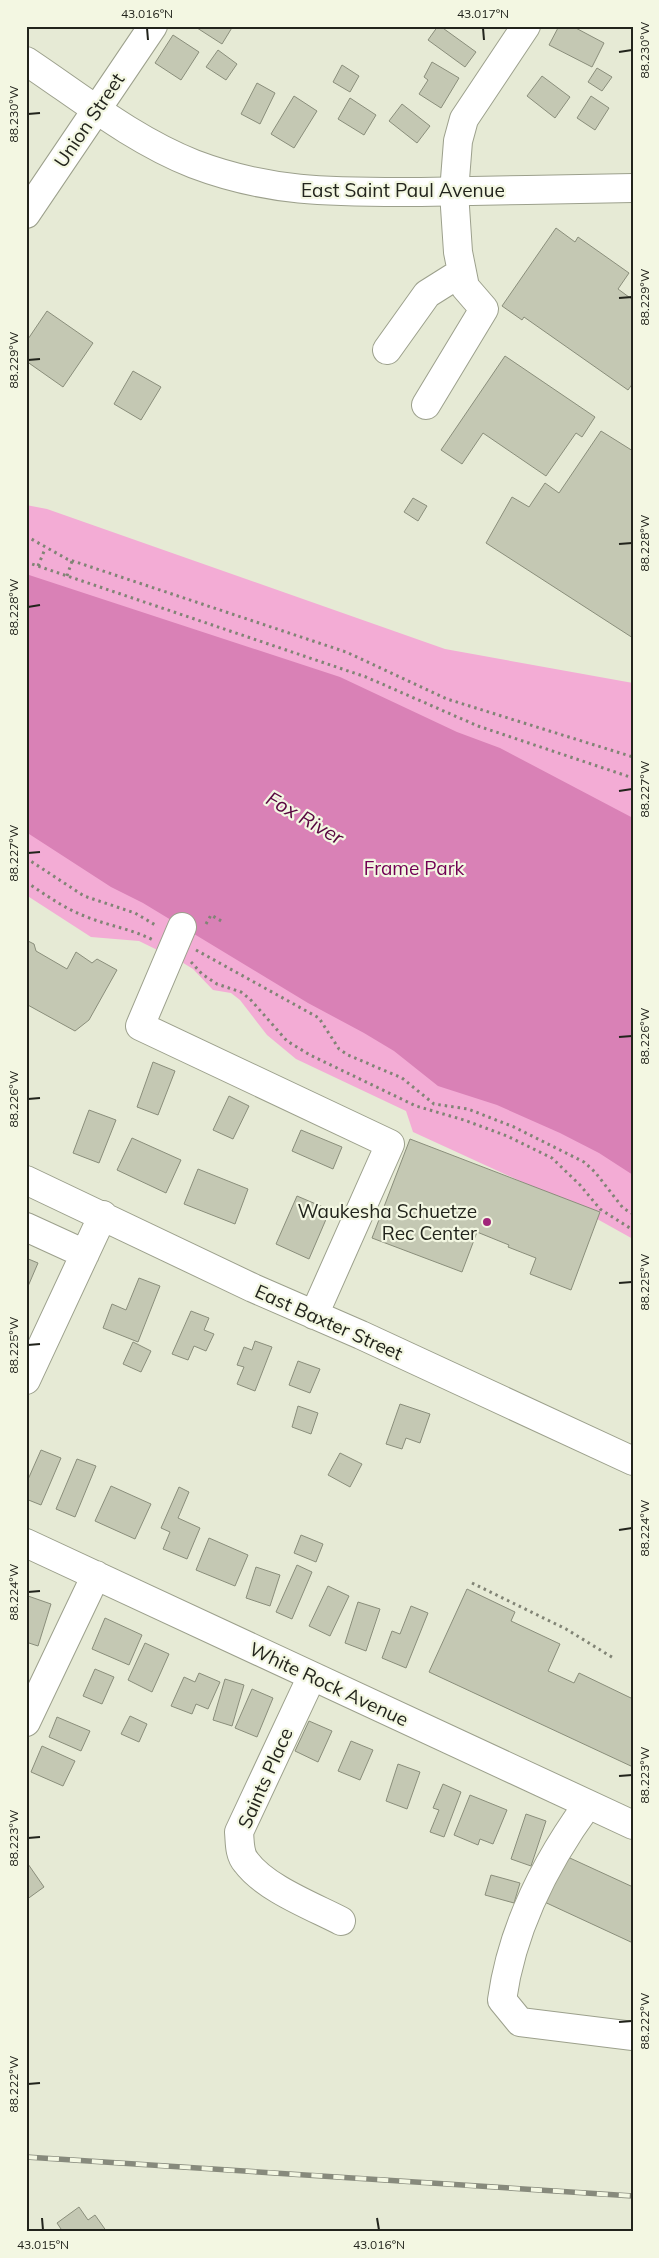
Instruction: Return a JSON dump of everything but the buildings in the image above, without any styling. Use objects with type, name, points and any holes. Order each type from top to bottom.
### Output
[{"type":"street","name":"Union Street","points":[[26,214],[153,26]]},
{"type":"street","points":[[426,405],[484,309],[464,280],[458,252],[454,192],[458,141],[464,120],[526,26]]},
{"type":"street","name":"East Saint Paul Avenue","points":[[26,61],[125,127],[193,164],[264,184],[294,190],[337,192],[454,192],[633,188]]},
{"type":"street","points":[[387,350],[427,294],[464,280]]},
{"type":"street","points":[[176,938],[140,1026],[390,1144],[314,1315]]},
{"type":"street","name":"East Baxter Street","points":[[26,1180],[253,1288],[633,1461]]},
{"type":"street","points":[[26,1380],[103,1215]]},
{"type":"street","points":[[26,1227],[85,1254]]},
{"type":"street","name":"White Rock Avenue","points":[[26,1543],[633,1825]]},
{"type":"street","points":[[26,1722],[96,1576]]},
{"type":"street","name":"Saints Place","points":[[312,1676],[239,1832],[241,1851],[245,1862],[268,1882],[341,1921]]},
{"type":"street","points":[[588,1804],[563,1838],[537,1886],[508,1965],[502,2000],[520,2022],[633,2036]]},
{"type":"path","points":[[26,536],[45,549],[72,561],[346,652],[447,699],[633,758]]},
{"type":"path","points":[[38,566],[45,549]]},
{"type":"path","points":[[68,576],[72,561]]},
{"type":"path","points":[[26,562],[366,677],[478,726],[633,778]]},
{"type":"path","points":[[26,858],[84,896],[135,913],[218,964],[319,1018],[339,1049],[348,1055],[402,1078],[434,1104],[468,1109],[514,1127],[584,1162],[595,1172],[623,1208],[633,1214]]},
{"type":"path","points":[[26,882],[58,903],[86,917],[142,934],[176,938]]},
{"type":"path","points":[[176,938],[191,962],[202,974],[217,984],[246,996],[287,1041],[310,1055],[416,1106],[498,1132],[552,1158],[580,1185],[600,1209],[633,1230]]},
{"type":"path","points":[[472,1583],[566,1629],[615,1659]]},
{"type":"green space","name":"Frame Park","points":[[26,505],[47,509],[445,649],[633,683],[633,1239],[572,1205],[413,1132],[406,1111],[296,1059],[267,1035],[240,1000],[231,993],[213,990],[193,969],[180,961],[139,941],[91,937],[26,895]]},
{"type":"water","name":"Frame Park","points":[[26,574],[340,677],[457,732],[500,748],[633,818],[633,1175],[599,1153],[560,1133],[497,1105],[438,1086],[394,1051],[308,1003],[143,903],[111,887],[26,832]]},
{"type":"railway","points":[[26,2157],[633,2196]]},
{"type":"place","name":"Waukesha Schuetze Rec Center","points":[[487,1222]]},
{"type":"water label","name":"Fox River","points":[[305,818]]}]
